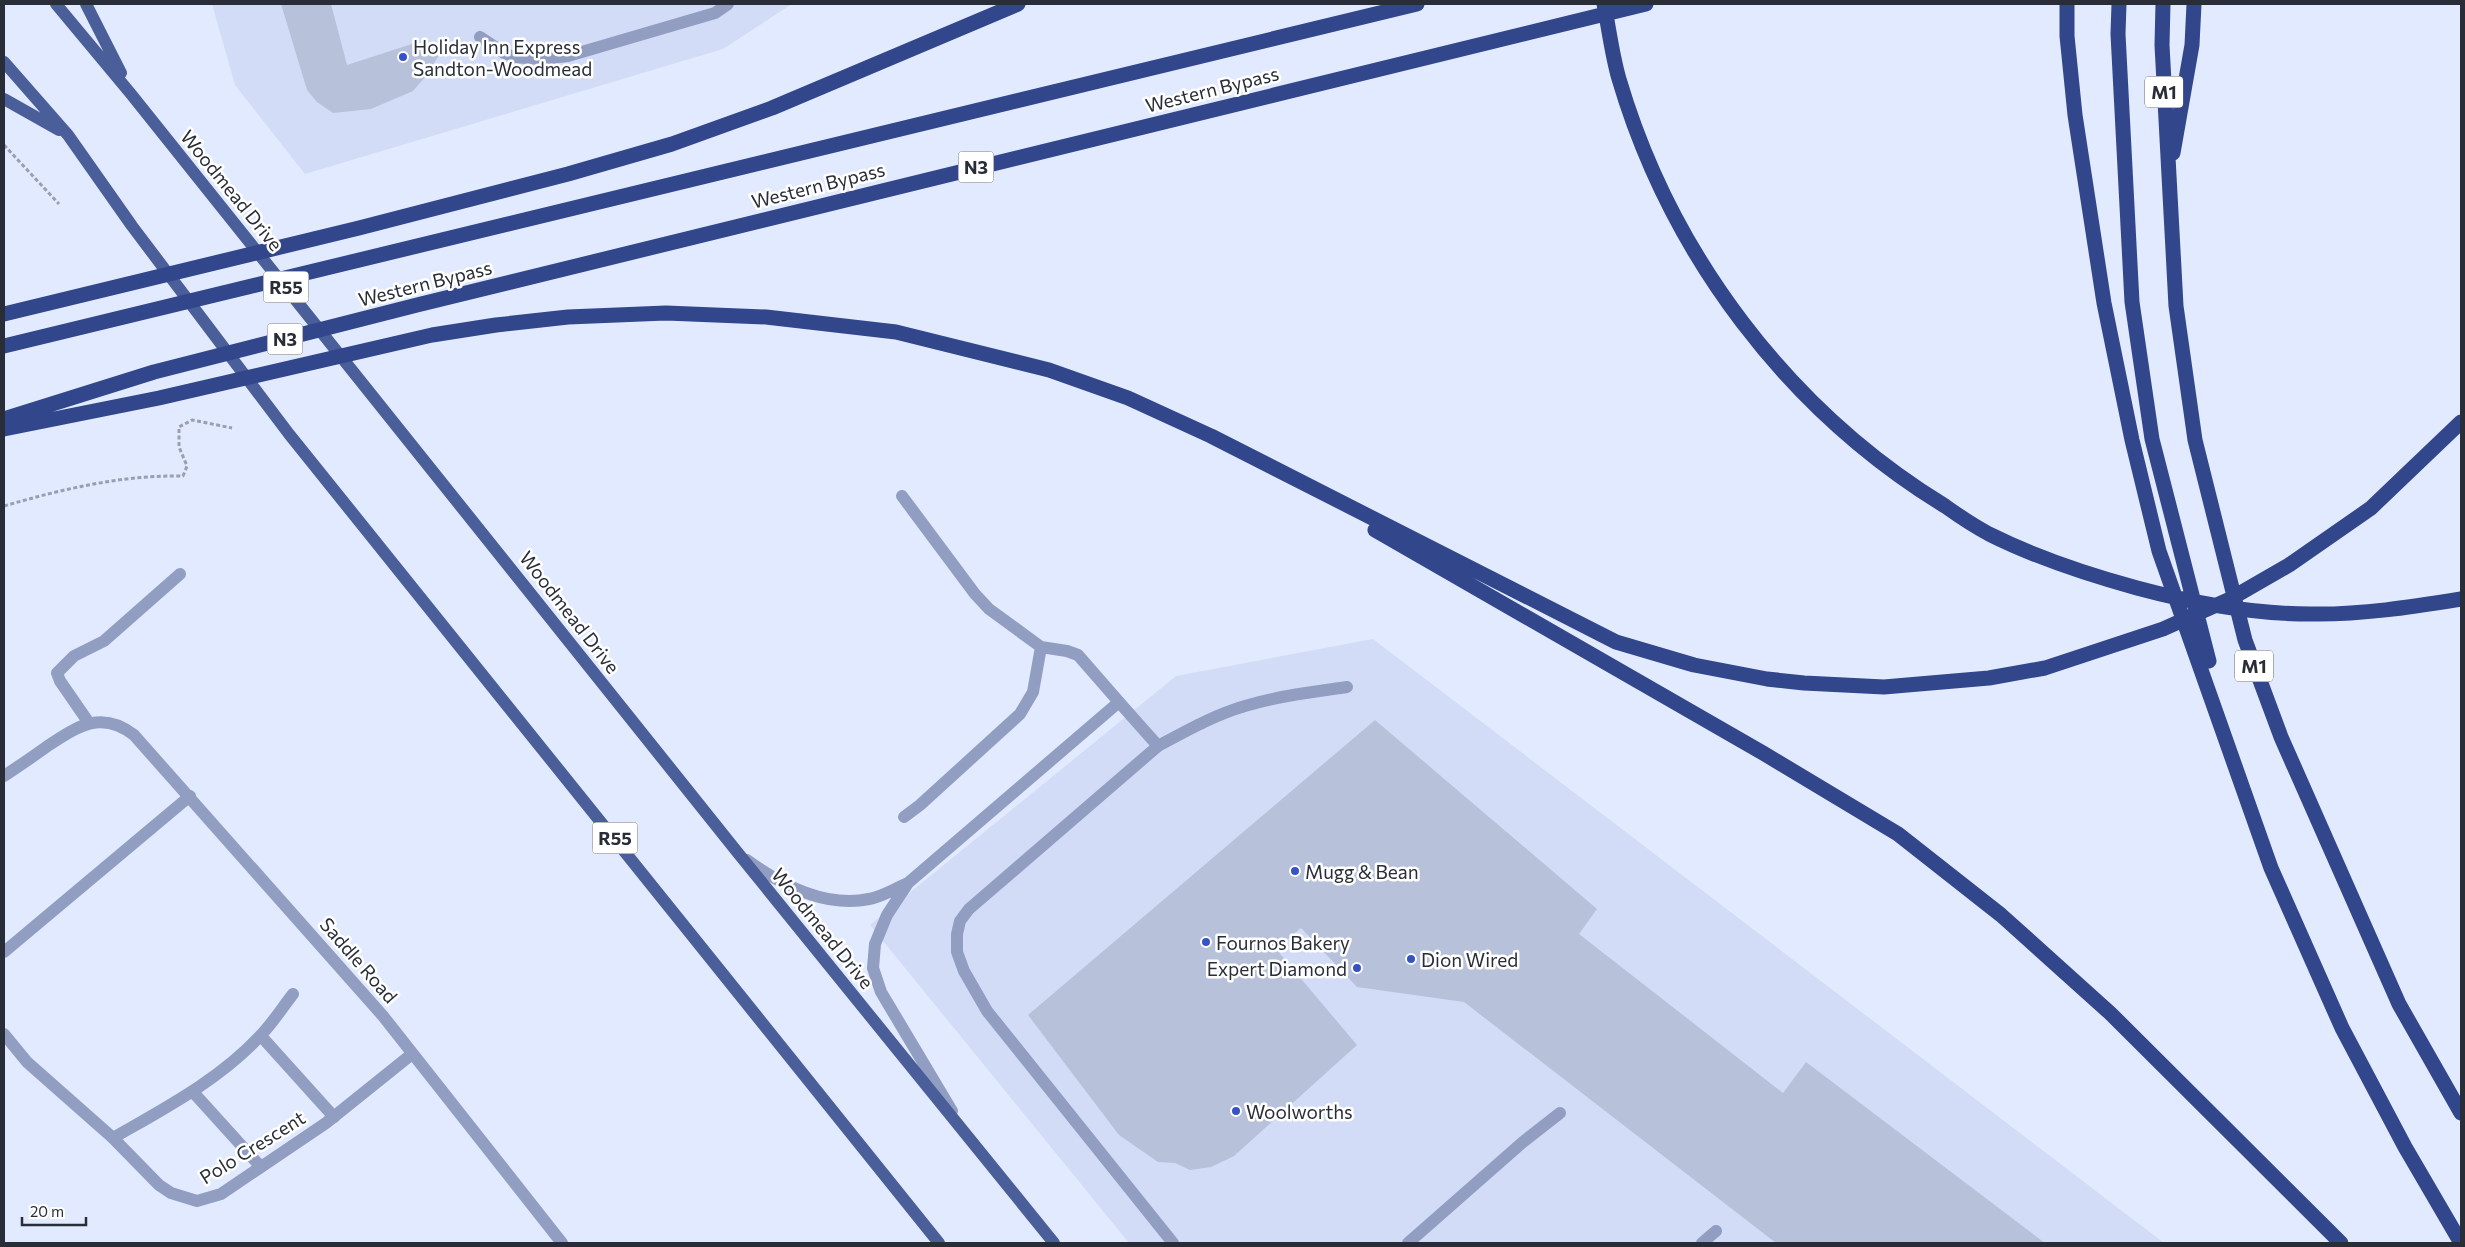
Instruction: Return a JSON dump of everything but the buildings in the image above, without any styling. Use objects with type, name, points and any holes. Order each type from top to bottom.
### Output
[{"type":"highway","points":[[4,314],[359,228],[568,174],[672,144],[772,108],[1018,4]]},
{"type":"highway","points":[[1245,46],[1380,4]]},
{"type":"highway","name":"Western Bypass","points":[[4,346],[1417,4]]},
{"type":"highway","points":[[1604,4],[1624,92],[1651,165],[1673,212],[1733,311],[1773,363],[1842,431],[1910,485],[1988,533],[2079,572],[2170,597],[2255,611],[2308,614],[2361,613],[2461,599]]},
{"type":"highway","name":"Western Bypass","points":[[4,419],[154,372],[417,305],[1646,4]]},
{"type":"highway","points":[[2067,4],[2067,36],[2078,134],[2104,303],[2132,440],[2159,551],[2200,660],[2245,795]]},
{"type":"highway","name":"M1","points":[[2119,4],[2118,53],[2132,302],[2152,439],[2245,795],[2271,868],[2342,1028],[2405,1147],[2461,1243]]},
{"type":"highway","name":"M1","points":[[2163,4],[2162,45],[2176,306],[2195,440],[2245,640],[2280,737],[2395,996],[2461,1113]]},
{"type":"highway","points":[[2168,181],[2192,45],[2194,4]]},
{"type":"highway","points":[[4,429],[159,398],[432,335],[496,325],[568,317],[666,313],[766,317],[896,332],[1050,370],[1128,398],[1211,436],[1616,642],[1694,665],[1804,683],[1884,687],[1989,678],[2045,668],[2163,629],[2230,599],[2289,565],[2371,508],[2461,422]]},
{"type":"highway","points":[[1211,436],[1615,667],[1898,834],[2001,915],[2110,1013],[2341,1243]]},
{"type":"main road","name":"Woodmead Drive","points":[[56,4],[131,94],[738,853],[1054,1243]]},
{"type":"main road","points":[[86,4],[131,94]]},
{"type":"main road","name":"R55","points":[[4,62],[68,135],[132,226],[289,434],[939,1243]]},
{"type":"main road","points":[[4,99],[68,135]]},
{"type":"street","points":[[480,37],[496,48],[514,56],[540,59],[568,56],[715,13],[728,4]]},
{"type":"street","points":[[902,496],[980,599],[1009,625],[1041,646],[1078,655],[1158,746]]},
{"type":"street","points":[[4,776],[74,729],[90,723],[60,681],[57,673],[74,656],[104,641],[180,574]]},
{"type":"street","points":[[904,817],[920,805],[1020,714],[1034,692],[1041,646]]},
{"type":"street","points":[[1173,1243],[995,1023],[964,971],[956,944],[960,921],[969,909],[1158,746],[1209,719],[1244,706],[1296,694],[1347,687]]},
{"type":"street","points":[[964,1131],[881,992],[873,968],[875,944],[887,915],[908,883],[1119,702]]},
{"type":"street","name":"Saddle Road","points":[[90,723],[108,723],[125,728],[134,735],[190,796],[377,1009],[562,1243]]},
{"type":"street","points":[[4,952],[190,796]]},
{"type":"street","points":[[738,853],[772,878],[809,894],[852,901],[871,899],[908,883]]},
{"type":"street","points":[[113,1138],[193,1092],[228,1066],[261,1036],[293,994]]},
{"type":"street","name":"Polo Crescent","points":[[4,1034],[27,1062],[113,1138],[159,1185],[183,1198],[197,1201],[221,1194],[334,1117],[412,1054]]},
{"type":"street","points":[[261,1036],[334,1117]]},
{"type":"street","points":[[193,1092],[260,1166]]},
{"type":"street","points":[[1408,1243],[1523,1142],[1560,1113]]},
{"type":"street","points":[[1702,1243],[1716,1231]]},
{"type":"path","points":[[4,145],[59,204]]},
{"type":"path","points":[[4,506],[70,487],[145,476],[183,476],[187,466],[178,447],[179,427],[192,420],[232,428]]},
{"type":"shaded area","points":[[212,4],[792,4],[723,49],[305,174],[235,85]]},
{"type":"shaded area","points":[[1373,639],[2164,1243],[1129,1243],[870,925],[1176,676]]},
{"type":"place","name":"Holiday Inn Express Sandton-Woodmead","points":[[403,57]]},
{"type":"place","name":"Mugg & Bean","points":[[1295,871]]},
{"type":"place","name":"Fournos Bakery","points":[[1206,942]]},
{"type":"place","name":"Dion Wired","points":[[1411,959]]},
{"type":"place","name":"Expert Diamond","points":[[1357,968]]},
{"type":"place","name":"Woolworths","points":[[1236,1111]]}]
